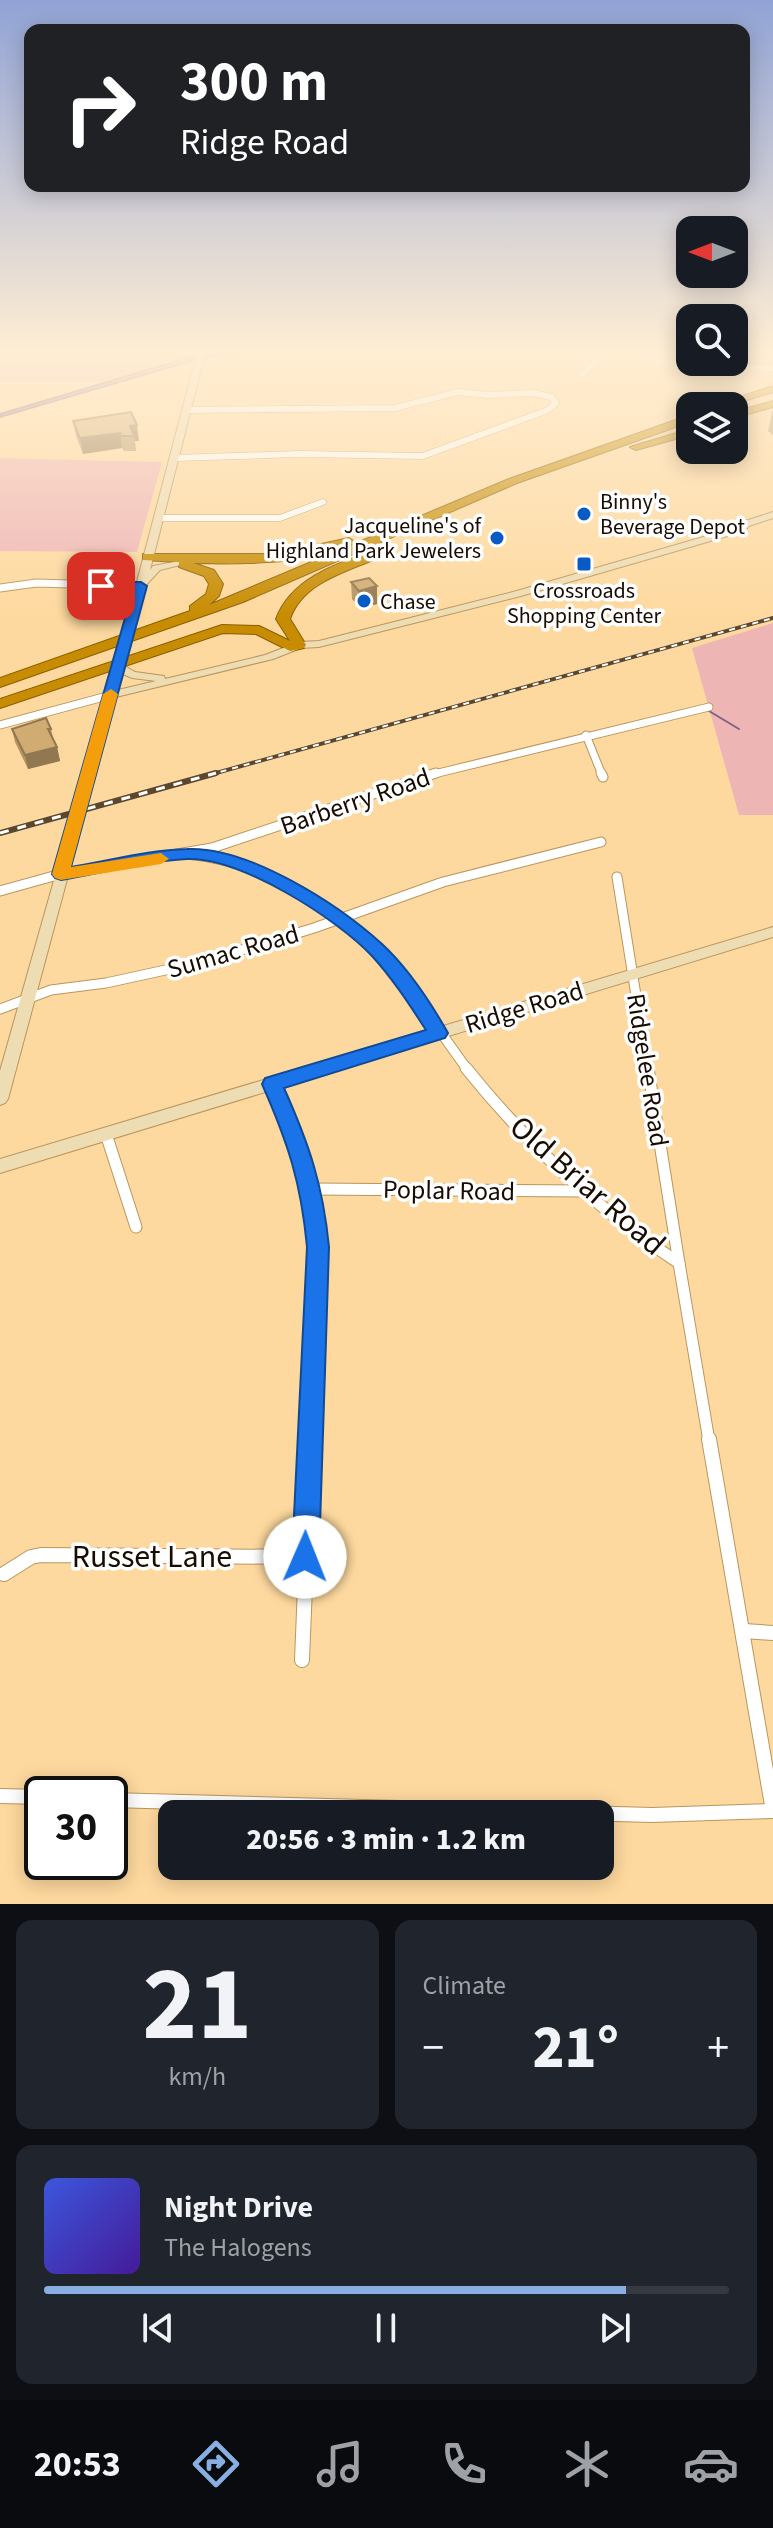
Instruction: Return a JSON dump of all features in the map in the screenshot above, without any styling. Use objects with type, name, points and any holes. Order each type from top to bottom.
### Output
[{"type":"highway","points":[[146,561],[267,559],[335,547],[626,439]]},
{"type":"highway","points":[[0,693],[246,605],[575,467],[661,439]]},
{"type":"highway","points":[[0,683],[251,594],[513,481]]},
{"type":"highway","points":[[295,646],[283,619],[285,609],[295,597],[312,584],[403,540]]},
{"type":"highway","points":[[0,683],[186,613],[207,602],[216,588],[212,576],[197,567],[146,561]]},
{"type":"highway","points":[[0,704],[222,629],[259,630],[295,646]]},
{"type":"main road","points":[[0,1099],[179,439]]},
{"type":"main road","points":[[111,695],[124,687],[266,649],[320,644],[631,558],[734,523],[745,524],[773,515]]},
{"type":"main road","points":[[141,586],[154,570],[179,564]]},
{"type":"main road","points":[[111,695],[269,657],[295,646]]},
{"type":"main road","points":[[119,667],[132,675],[160,678]]},
{"type":"main road","name":"Ridge Road","points":[[0,1166],[773,932]]},
{"type":"street","points":[[174,458],[316,454],[407,458],[431,455],[472,439]]},
{"type":"street","points":[[157,518],[280,518],[323,502]]},
{"type":"street","points":[[0,588],[36,583],[141,586]]},
{"type":"street","points":[[0,725],[111,695]]},
{"type":"street","name":"Barberry Road","points":[[0,891],[61,874],[188,854],[241,839],[400,783],[709,707]]},
{"type":"street","points":[[586,735],[603,777]]},
{"type":"street","points":[[238,861],[241,839]]},
{"type":"street","name":"Sumac Road","points":[[0,1009],[51,990],[106,983],[202,962],[443,882],[601,842]]},
{"type":"street","name":"Old Briar Road","points":[[188,854],[238,861],[295,891],[338,919],[389,963],[438,1033],[505,1114],[586,1191],[679,1263],[773,1811]]},
{"type":"street","name":"Ridgelee Road","points":[[617,877],[679,1263]]},
{"type":"street","points":[[272,1084],[301,1149],[311,1189],[318,1263],[302,1660]]},
{"type":"street","points":[[106,1134],[136,1227]]},
{"type":"street","name":"Poplar Road","points":[[311,1189],[586,1191]]},
{"type":"street","name":"Russet Lane","points":[[4,1574],[31,1557],[41,1555],[305,1557]]},
{"type":"street","points":[[744,1631],[773,1633]]},
{"type":"street","points":[[0,1796],[24,1797]]},
{"type":"street","points":[[128,1801],[223,1807],[732,1816],[773,1811]]},
{"type":"shaded area","points":[[0,458],[162,462],[137,552],[0,551]]},
{"type":"shaded area","points":[[773,623],[773,815],[739,815],[692,648]]},
{"type":"building","points":[[369,578],[377,586],[359,591],[351,582]]},
{"type":"building","points":[[46,718],[57,747],[25,755],[12,729]]},
{"type":"waterway","points":[[709,711],[739,729]]},
{"type":"railway","points":[[209,775],[773,618]]},
{"type":"railway","points":[[0,833],[216,773]]},
{"type":"slow traffic","points":[[111,694],[61,874],[161,859]]},
{"type":"place","name":"Binny's Beverage Depot","points":[[584,514]]},
{"type":"place","name":"Jacqueline's of Highland Park Jewelers","points":[[497,538]]},
{"type":"place","name":"Crossroads Shopping Center","points":[[584,564]]},
{"type":"place","name":"Chase","points":[[364,601]]},
{"type":"route","points":[[101,586],[141,586],[61,874],[188,854],[238,861],[260,870],[338,919],[376,949],[402,979],[438,1033],[272,1084],[301,1149],[314,1205],[318,1247],[305,1557]]}]
